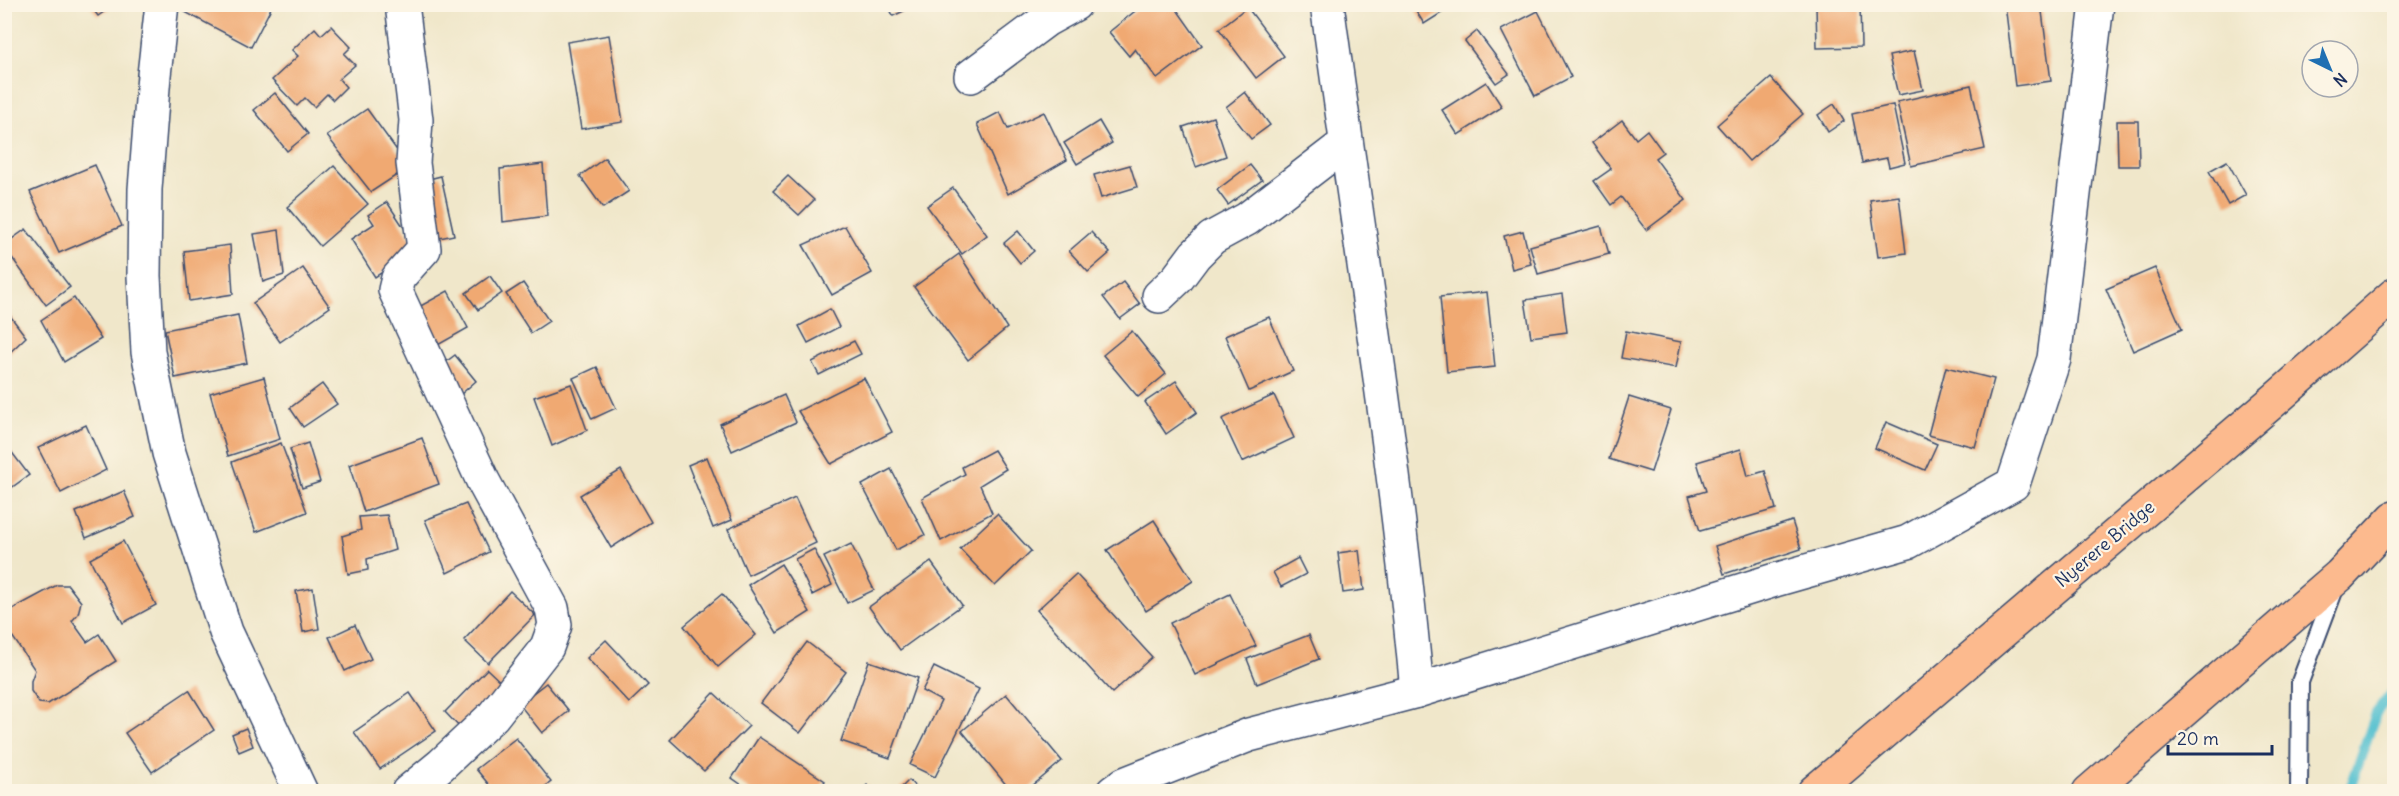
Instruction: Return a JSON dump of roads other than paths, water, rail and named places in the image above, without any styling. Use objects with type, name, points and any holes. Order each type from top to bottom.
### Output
[{"type":"main road","name":"Nyerere Bridge","points":[[1814,792],[2394,296]]},
{"type":"main road","points":[[2089,792],[2340,575],[2394,518]]},
{"type":"street","points":[[162,4],[145,189],[144,276],[148,352],[169,453],[226,632],[301,792]]},
{"type":"street","points":[[402,4],[416,120],[413,163],[424,249],[398,278],[395,290],[483,481],[552,608],[555,625],[547,647],[493,716],[441,765],[408,792]]},
{"type":"street","points":[[972,76],[1046,20],[1075,4]]},
{"type":"street","points":[[1327,4],[1385,412],[1418,690]]},
{"type":"street","points":[[1113,792],[1124,784],[1249,735],[1418,690],[1775,580],[1908,542],[2013,484],[2054,359],[2097,4]]},
{"type":"street","points":[[1159,296],[1177,279],[1195,255],[1212,238],[1246,219],[1346,143]]},
{"type":"lane","points":[[2299,792],[2300,682],[2340,575]]},
{"type":"waterway","points":[[2349,792],[2376,713],[2394,690]]}]
